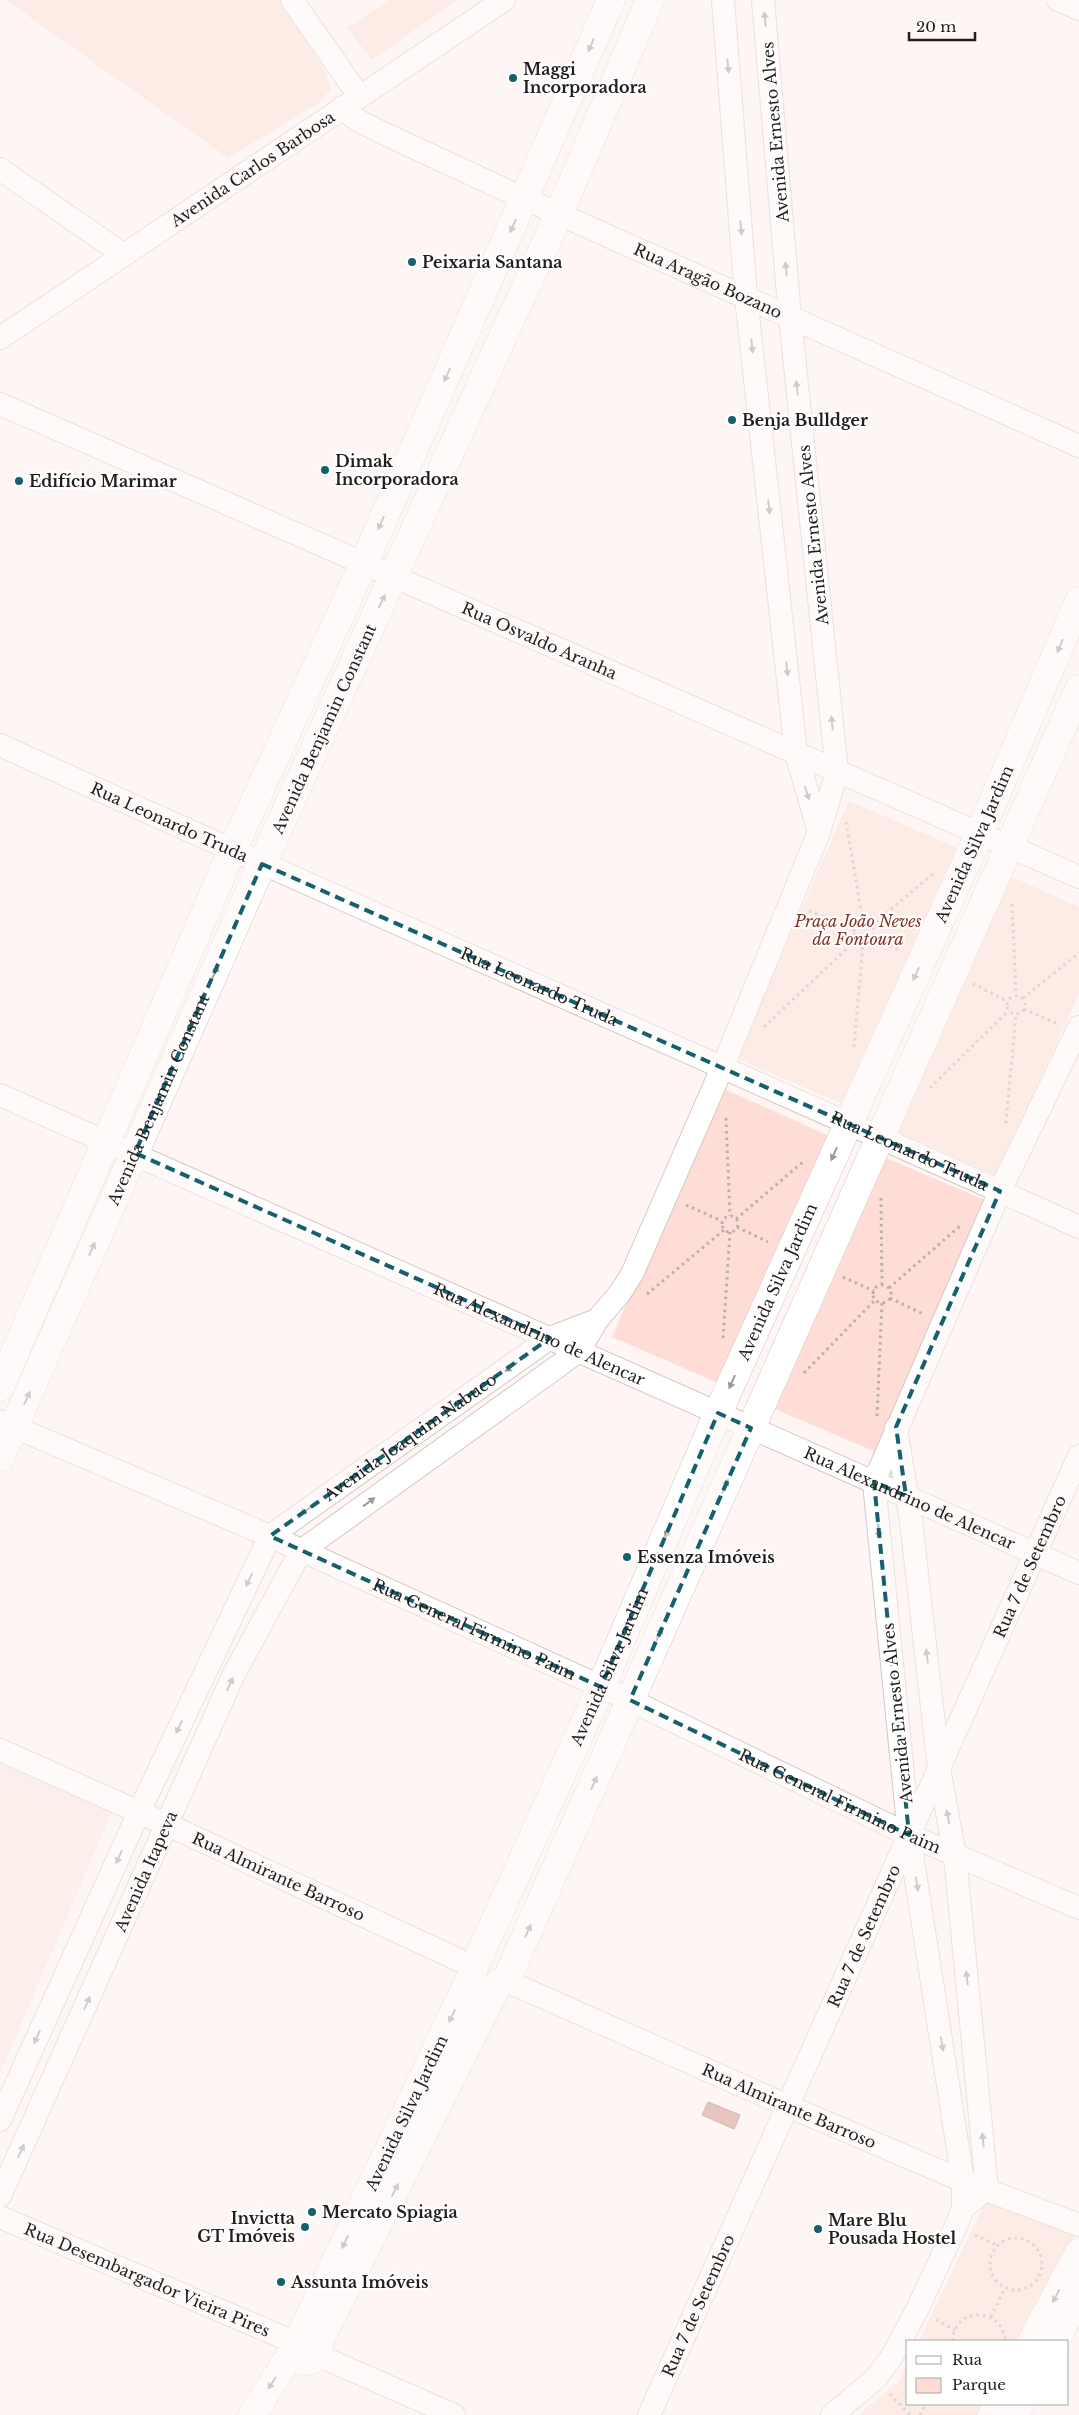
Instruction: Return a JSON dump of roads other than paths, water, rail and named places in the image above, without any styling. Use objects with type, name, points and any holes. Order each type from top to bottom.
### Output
[{"type":"street","name":"Rua Aragão Bozano","points":[[292,0],[359,121],[525,199],[1079,446]]},
{"type":"street","name":"Avenida Carlos Barbosa","points":[[0,338],[504,0]]},
{"type":"street","name":"Avenida Benjamin Constant","points":[[0,1387],[232,851],[364,563],[611,0]]},
{"type":"street","points":[[608,98],[606,72],[636,0]]},
{"type":"street","name":"Avenida Benjamin Constant","points":[[0,1458],[7,1424],[135,1154],[262,864],[559,214],[650,0]]},
{"type":"street","points":[[723,0],[746,297],[796,753],[819,832]]},
{"type":"street","name":"Avenida Ernesto Alves","points":[[763,0],[790,317],[837,772]]},
{"type":"street","points":[[1058,0],[1079,9]]},
{"type":"street","points":[[0,170],[124,255]]},
{"type":"street","name":"Rua Osvaldo Aranha","points":[[0,404],[1079,877]]},
{"type":"street","name":"Avenida Silva Jardim","points":[[252,2415],[306,2348],[601,1687],[718,1413],[979,834],[1079,601]]},
{"type":"street","name":"Avenida Silva Jardim","points":[[272,2415],[503,1979],[630,1700],[1079,689]]},
{"type":"street","name":"Rua Leonardo Truda","points":[[0,745],[232,851],[724,1066],[848,1124],[1079,1227]]},
{"type":"street","points":[[579,1351],[597,1320],[620,1293],[632,1274],[667,1197],[724,1066],[819,832],[837,772]]},
{"type":"street","points":[[874,1482],[886,1426],[943,1323],[1000,1191],[1078,1030]]},
{"type":"street","name":"Rua Alexandrino de Alencar","points":[[0,1095],[108,1141],[1079,1574]]},
{"type":"street","points":[[550,1338],[597,1320]]},
{"type":"street","name":"Avenida Joaquim Nabuco","points":[[270,1536],[550,1338]]},
{"type":"street","name":"Avenida Joaquim Nabuco","points":[[301,1551],[579,1351]]},
{"type":"street","name":"Rua General Firmino Paim","points":[[7,1424],[270,1536],[630,1700],[909,1835],[1079,1908]]},
{"type":"street","points":[[832,2415],[875,2379],[891,2358],[917,2310],[963,2208],[987,2189],[955,1856],[939,1768],[911,1521],[906,1496],[886,1426]]},
{"type":"street","name":"Rua 7 de Setembro","points":[[649,2415],[1079,1456]]},
{"type":"street","name":"Avenida Ernesto Alves","points":[[874,1482],[909,1835],[963,2181],[963,2208]]},
{"type":"street","name":"Avenida Itapeva","points":[[0,2120],[139,1812],[270,1536]]},
{"type":"street","name":"Avenida Itapeva","points":[[0,2196],[168,1825],[234,1674],[301,1551]]},
{"type":"street","name":"Rua Almirante Barroso","points":[[0,1750],[168,1825],[475,1968]]},
{"type":"street","points":[[475,1968],[484,1958],[494,1959],[503,1979]]},
{"type":"street","name":"Rua Almirante Barroso","points":[[503,1979],[788,2106],[963,2181],[1079,2225]]},
{"type":"street","name":"Rua Desembargador Vieira Pires","points":[[0,2217],[306,2348],[454,2415]]},
{"type":"street","points":[[1033,2340],[1079,2253]]},
{"type":"street","points":[[1056,2340],[1079,2296]]},
{"type":"place","name":"Maggi Incorporadora","points":[[513,78]]},
{"type":"place","name":"Peixaria Santana","points":[[412,262]]},
{"type":"place","name":"Benja Bulldger","points":[[732,420]]},
{"type":"place","name":"Dimak Incorporadora","points":[[325,470]]},
{"type":"place","name":"Edifício Marimar","points":[[19,481]]},
{"type":"place","name":"Essenza Imóveis","points":[[627,1557]]},
{"type":"place","name":"Mercato Spiagia","points":[[312,2212]]},
{"type":"place","name":"Invictta GT Imóveis","points":[[305,2227]]},
{"type":"place","name":"Mare Blu Pousada Hostel","points":[[818,2229]]},
{"type":"place","name":"Assunta Imóveis","points":[[281,2282]]},
{"type":"park label","name":"Praça João Neves da Fontoura","points":[[858,930]]}]
